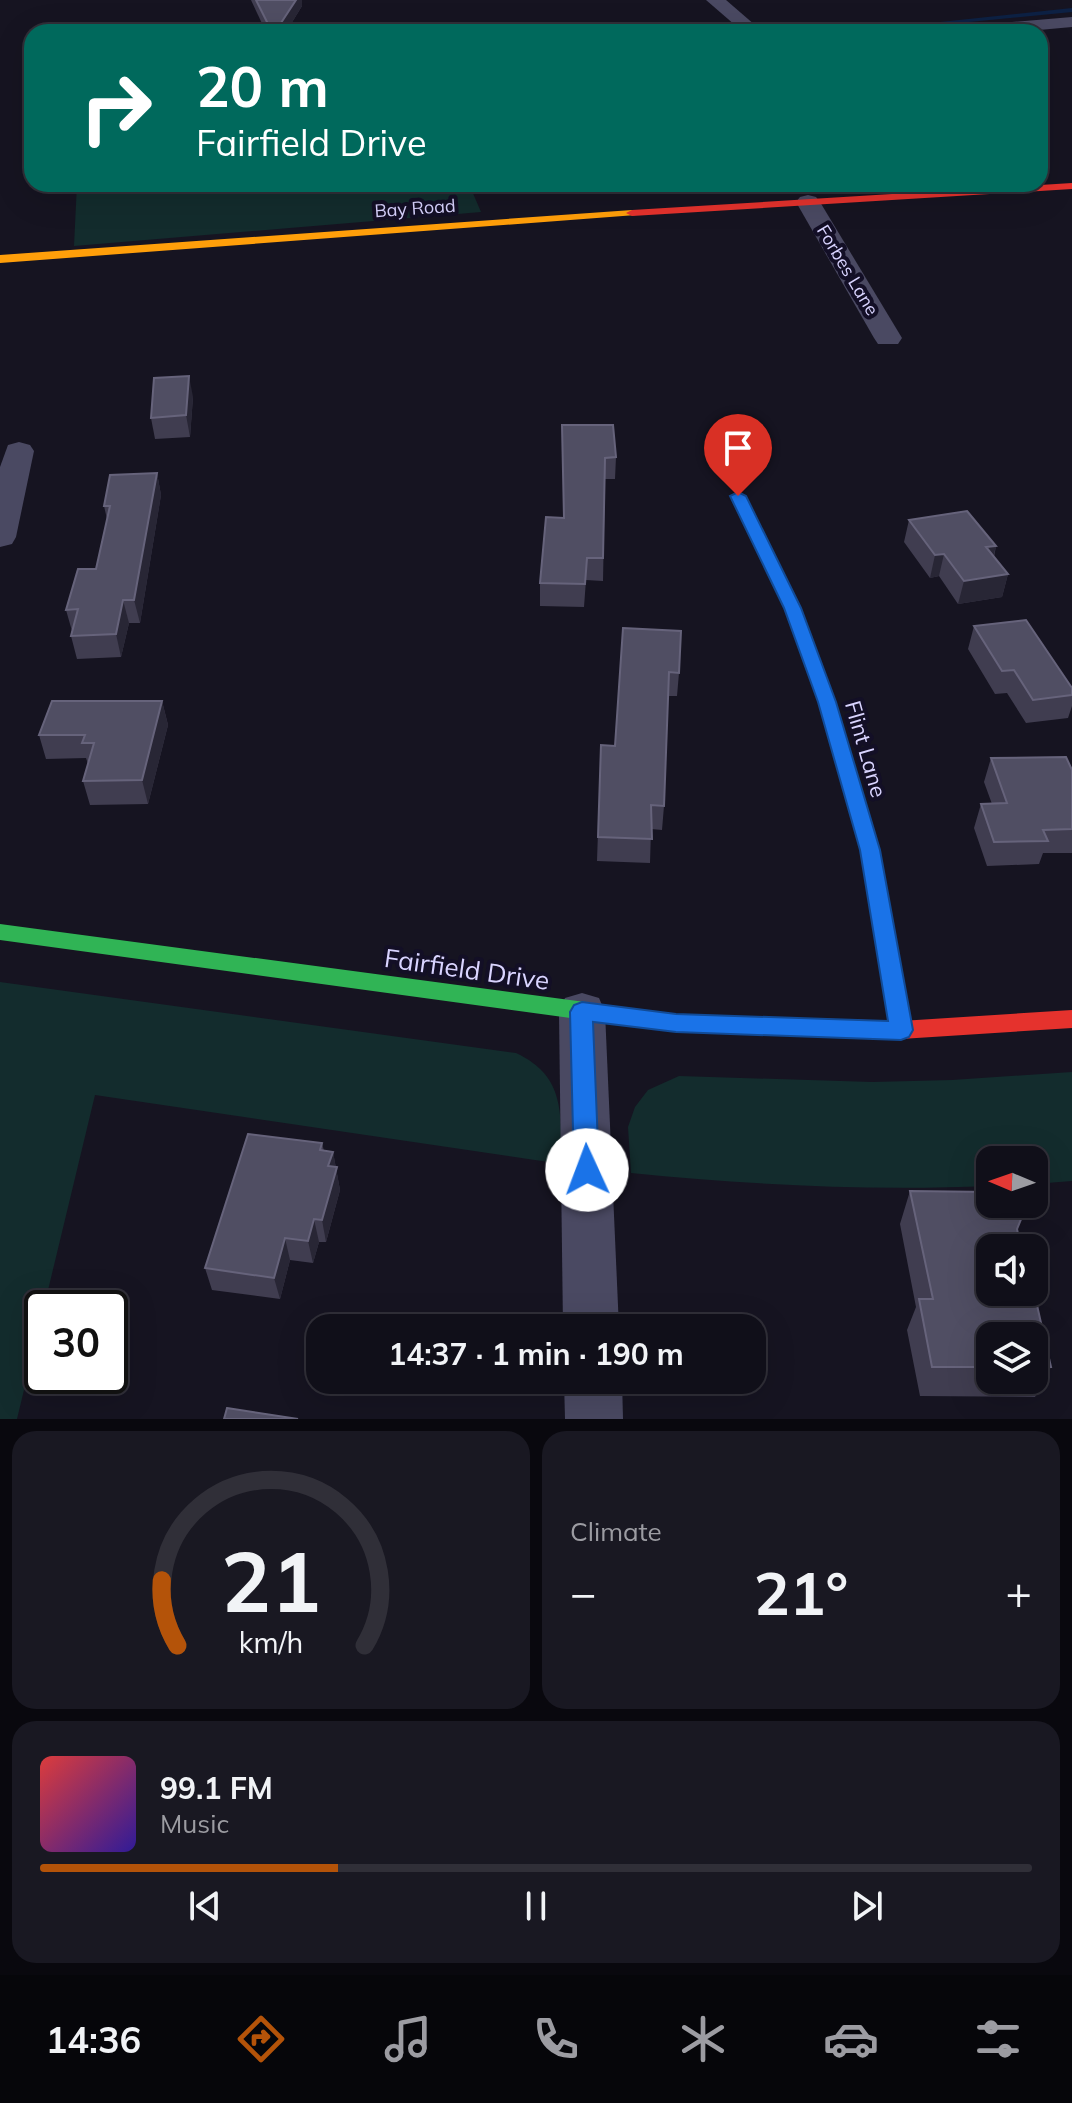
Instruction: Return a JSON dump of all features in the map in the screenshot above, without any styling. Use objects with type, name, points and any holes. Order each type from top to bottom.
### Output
[{"type":"main road","name":"Bay Road","points":[[1048,187],[1072,186]]},
{"type":"main road","name":"Bay Road","points":[[0,259],[924,192]]},
{"type":"main road","name":"Flint Lane","points":[[738,496],[792,608],[827,702],[870,850],[901,1030]]},
{"type":"main road","name":"Fairfield Drive","points":[[0,932],[676,1023],[901,1030],[1072,1019]]},
{"type":"street","points":[[715,0],[744,24]]},
{"type":"street","points":[[1048,24],[1072,22]]},
{"type":"street","name":"Forbes Lane","points":[[808,202],[888,338]]},
{"type":"street","points":[[0,537],[19,451]]},
{"type":"street","points":[[582,1012],[591,1314]]},
{"type":"street","points":[[593,1394],[594,1419]]},
{"type":"green space","points":[[77,192],[472,192],[481,212],[74,246]]},
{"type":"green space","points":[[0,982],[516,1053],[533,1063],[552,1086],[560,1114],[562,1164],[95,1095],[48,1290],[24,1290],[24,1390],[17,1419],[0,1419]]},
{"type":"green space","points":[[1072,1072],[1072,1181],[1048,1183],[1048,1146],[976,1146],[976,1186],[810,1186],[631,1173],[628,1127],[635,1107],[648,1090],[679,1076],[872,1082]]},
{"type":"building","points":[[256,0],[296,0],[280,24],[268,24]]},
{"type":"building","points":[[189,376],[186,415],[151,418],[154,378]]},
{"type":"building","points":[[562,425],[613,425],[616,457],[605,458],[603,558],[587,558],[585,584],[540,583],[546,517],[564,518]]},
{"type":"building","points":[[157,473],[134,600],[123,600],[116,634],[71,636],[78,609],[66,610],[78,569],[96,569],[110,506],[104,506],[110,475]]},
{"type":"building","points":[[967,511],[996,546],[986,547],[1008,574],[964,581],[944,554],[935,555],[909,520]]},
{"type":"building","points":[[1026,620],[1072,688],[1072,695],[1033,700],[1014,670],[1002,671],[974,626]]},
{"type":"building","points":[[623,628],[681,631],[679,673],[669,672],[664,806],[651,805],[652,839],[598,837],[601,745],[615,746]]},
{"type":"building","points":[[52,701],[162,701],[142,780],[83,781],[94,743],[82,743],[85,735],[39,735]]},
{"type":"building","points":[[1066,757],[1072,770],[1072,829],[1043,830],[1048,841],[994,842],[981,804],[1007,803],[991,758]]},
{"type":"building","points":[[248,1134],[322,1143],[320,1150],[333,1152],[328,1166],[337,1167],[322,1220],[314,1219],[308,1241],[285,1238],[274,1278],[205,1268]]},
{"type":"building","points":[[910,1191],[976,1192],[976,1218],[1022,1218],[1018,1234],[976,1234],[976,1306],[1037,1306],[1041,1322],[976,1322],[976,1367],[932,1367],[919,1299],[933,1299]]},
{"type":"building","points":[[227,1408],[298,1419],[224,1419]]},
{"type":"waterway","points":[[930,24],[1072,10]]},
{"type":"traffic: fast","points":[[0,932],[585,1011]]},
{"type":"traffic: slow","points":[[0,259],[632,213]]},
{"type":"traffic: slow","points":[[738,496],[792,608],[827,702],[870,850],[901,1030]]},
{"type":"traffic: jam","points":[[1048,187],[1072,186]]},
{"type":"traffic: jam","points":[[632,213],[974,192]]},
{"type":"traffic: jam","points":[[585,1011],[676,1023],[901,1030],[1072,1019]]},
{"type":"route","points":[[587,1170],[582,1012],[676,1023],[822,1030],[901,1030],[870,850],[827,702],[792,608],[738,496]]}]
